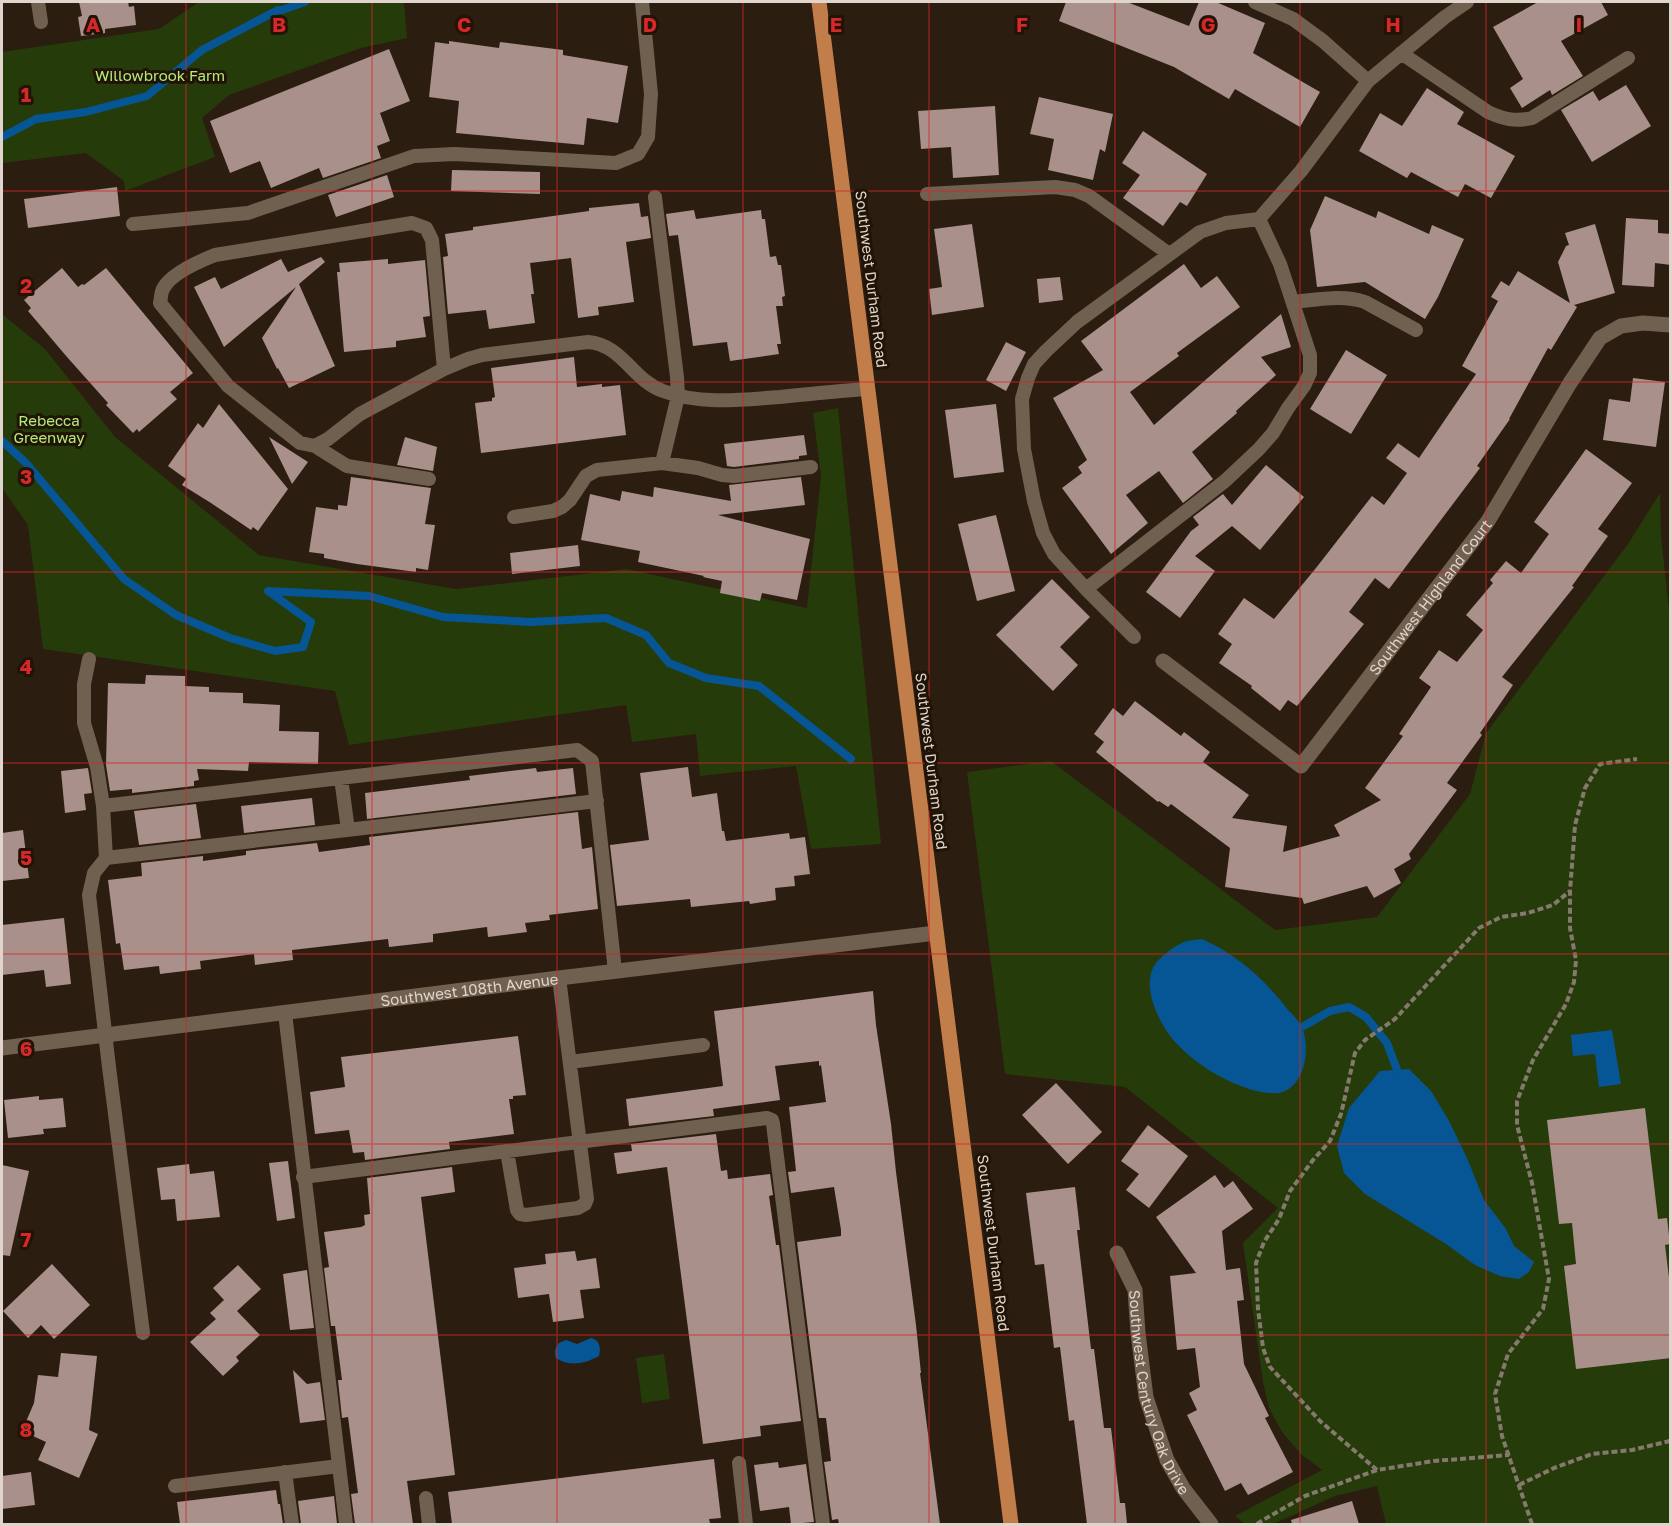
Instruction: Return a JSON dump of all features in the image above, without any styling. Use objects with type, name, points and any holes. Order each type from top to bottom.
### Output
[{"type":"main road","name":"Southwest Durham Road","points":[[819,2],[1011,1524]]},
{"type":"street","name":"Southwest Highland Court","points":[[1163,661],[1301,766],[1488,521],[1570,383],[1600,338],[1621,326],[1643,323],[1671,325]]},
{"type":"street","name":"Southwest 108th Avenue","points":[[2,1048],[936,933]]},
{"type":"street","name":"Southwest Century Oak Drive","points":[[1117,1253],[1135,1290],[1146,1397],[1167,1460],[1183,1488],[1211,1524]]},
{"type":"lane","points":[[38,2],[41,22]]},
{"type":"lane","points":[[134,224],[248,213],[414,156],[454,154],[616,163],[638,154],[648,136],[651,94],[642,2]]},
{"type":"lane","points":[[1255,2],[1282,7],[1293,20],[1323,41],[1368,81]]},
{"type":"lane","points":[[1134,637],[1054,554],[1043,533],[1024,449],[1022,399],[1034,364],[1077,322],[1200,232],[1226,223],[1259,219],[1301,171],[1368,81],[1445,17],[1467,2]]},
{"type":"lane","points":[[1401,53],[1488,112],[1514,121],[1532,118],[1628,58]]},
{"type":"lane","points":[[927,195],[1055,187],[1075,190],[1103,205],[1169,254]]},
{"type":"lane","points":[[655,197],[678,396],[662,463]]},
{"type":"lane","points":[[1086,589],[1226,481],[1273,433],[1304,386],[1310,373],[1310,355],[1280,264],[1259,219]]},
{"type":"lane","points":[[429,479],[347,466],[315,446],[300,443],[228,386],[160,303],[163,289],[172,278],[214,255],[412,223],[426,228],[432,240],[444,369]]},
{"type":"lane","points":[[1293,302],[1331,298],[1356,299],[1416,330]]},
{"type":"lane","points":[[315,446],[328,439],[360,414],[468,358],[588,342],[600,343],[616,353],[643,380],[659,390],[694,399],[724,400],[867,389]]},
{"type":"lane","points":[[514,516],[553,511],[562,507],[570,500],[586,476],[597,470],[662,463],[734,476],[811,467]]},
{"type":"lane","points":[[89,659],[84,684],[84,723],[97,767],[103,806],[106,858],[94,873],[90,895],[105,1035],[143,1333]]},
{"type":"lane","points":[[103,806],[577,750],[592,761],[615,971]]},
{"type":"lane","points":[[341,778],[348,830]]},
{"type":"lane","points":[[106,858],[597,801]]},
{"type":"lane","points":[[507,1151],[517,1210],[520,1214],[578,1208],[585,1204],[587,1199],[559,978]]},
{"type":"lane","points":[[285,1013],[346,1524]]},
{"type":"lane","points":[[570,1062],[703,1045]]},
{"type":"lane","points":[[303,1177],[767,1118],[772,1120],[823,1524]]},
{"type":"lane","points":[[739,1463],[747,1524]]},
{"type":"lane","points":[[175,1485],[339,1466]]},
{"type":"lane","points":[[285,1472],[292,1524]]},
{"type":"lane","points":[[426,1498],[429,1524]]},
{"type":"path","points":[[1532,1524],[1502,1436],[1496,1394],[1508,1354],[1543,1309],[1550,1279],[1532,1183],[1517,1125],[1517,1101],[1533,1060],[1566,1004],[1574,982],[1576,960],[1570,928],[1570,891],[1575,825],[1585,788],[1600,764],[1637,759]]},
{"type":"path","points":[[1377,1470],[1320,1421],[1270,1367],[1263,1348],[1256,1263],[1264,1242],[1279,1219],[1290,1191],[1330,1141],[1341,1114],[1355,1053],[1365,1040],[1395,1019],[1479,928],[1501,917],[1528,913],[1553,905],[1570,891]]},
{"type":"path","points":[[1519,1485],[1554,1468],[1592,1454],[1632,1450],[1671,1441]]},
{"type":"path","points":[[1257,1524],[1305,1496],[1377,1470],[1434,1461],[1509,1455]]},
{"type":"green space","name":"Willowbrook Farm","points":[[199,2],[404,2],[407,38],[361,48],[229,95],[202,118],[215,157],[125,191],[124,181],[86,153],[2,163],[2,52],[159,29]]},
{"type":"green space","name":"Rebecca Greenway","points":[[2,303],[3,315],[45,349],[115,437],[259,555],[456,589],[626,569],[807,608],[821,476],[813,413],[838,408],[881,844],[811,849],[796,766],[700,776],[696,734],[632,742],[626,705],[349,745],[335,691],[43,649],[28,525],[2,488]]},
{"type":"green space","points":[[1660,493],[1661,535],[1670,620],[1670,1524],[1386,1524],[1377,1486],[1335,1496],[1273,1524],[1245,1524],[1235,1516],[1322,1470],[1301,1454],[1282,1432],[1269,1408],[1263,1382],[1243,1243],[1278,1208],[1125,1087],[1005,1074],[967,772],[1051,761],[1275,930],[1377,917],[1470,794],[1486,733],[1628,544]]},
{"type":"green space","points":[[664,1354],[670,1399],[642,1403],[636,1358]]},
{"type":"water","points":[[1202,939],[1227,952],[1250,969],[1270,988],[1301,1026],[1306,1046],[1304,1066],[1295,1084],[1288,1090],[1269,1093],[1252,1090],[1221,1077],[1184,1051],[1170,1036],[1159,1018],[1151,997],[1150,987],[1150,977],[1155,964],[1176,946],[1186,941]]},
{"type":"water","points":[[1612,1030],[1621,1084],[1599,1087],[1595,1054],[1573,1056],[1571,1035]]},
{"type":"water","points":[[1409,1069],[1431,1091],[1449,1121],[1484,1200],[1506,1229],[1514,1246],[1534,1262],[1529,1272],[1519,1279],[1500,1276],[1475,1265],[1446,1244],[1365,1194],[1344,1173],[1337,1146],[1349,1108],[1380,1071]]},
{"type":"water","points":[[591,1338],[599,1345],[599,1356],[577,1363],[567,1363],[556,1358],[555,1350],[559,1343],[566,1340],[577,1344]]},
{"type":"building","points":[[79,2],[128,2],[129,7],[134,6],[136,25],[105,29],[105,33],[81,36],[78,17],[82,16]]},
{"type":"building","points":[[1066,2],[1127,2],[1189,26],[1199,2],[1216,2],[1265,23],[1253,53],[1320,92],[1300,127],[1235,89],[1229,99],[1174,67],[1059,21]]},
{"type":"building","points":[[1538,2],[1601,2],[1608,15],[1561,41],[1583,76],[1552,95],[1550,90],[1522,108],[1510,88],[1523,79],[1493,27]]},
{"type":"building","points":[[449,41],[499,48],[500,42],[563,50],[563,55],[628,66],[618,123],[587,118],[584,145],[456,133],[459,101],[429,97],[435,42],[449,44]]},
{"type":"building","points":[[389,49],[410,101],[380,113],[390,141],[377,146],[381,158],[323,178],[319,168],[271,188],[260,161],[230,173],[210,121]]},
{"type":"building","points":[[1626,85],[1651,126],[1592,162],[1561,110],[1593,91],[1599,101]]},
{"type":"building","points":[[1427,88],[1464,112],[1457,124],[1515,156],[1491,198],[1465,184],[1458,197],[1411,172],[1407,178],[1359,151],[1380,113],[1402,126]]},
{"type":"building","points":[[1039,97],[1113,114],[1105,152],[1100,149],[1093,180],[1048,170],[1054,139],[1030,134]]},
{"type":"building","points":[[995,106],[999,175],[953,178],[951,147],[921,149],[918,111]]},
{"type":"building","points":[[1143,131],[1207,174],[1187,206],[1180,202],[1163,226],[1123,198],[1140,175],[1122,163]]},
{"type":"building","points":[[452,170],[540,172],[540,194],[451,191]]},
{"type":"building","points":[[387,175],[394,197],[336,217],[328,195]]},
{"type":"building","points":[[117,187],[120,216],[28,228],[24,199]]},
{"type":"building","points":[[1325,196],[1376,218],[1378,211],[1429,234],[1432,225],[1464,239],[1438,297],[1425,319],[1365,282],[1317,287],[1310,230]]},
{"type":"building","points":[[639,203],[641,217],[648,216],[651,238],[626,242],[634,302],[598,307],[599,315],[578,318],[571,258],[530,263],[535,323],[489,329],[486,310],[448,314],[443,257],[448,256],[445,234],[473,230],[473,227],[589,211],[589,208]]},
{"type":"building","points":[[694,210],[696,219],[761,210],[762,219],[765,219],[770,257],[776,256],[778,265],[781,265],[785,296],[782,297],[783,306],[776,306],[781,344],[777,344],[779,354],[730,361],[727,342],[693,346],[678,235],[669,236],[666,214]]},
{"type":"building","points":[[1626,218],[1658,220],[1658,233],[1671,234],[1671,265],[1655,263],[1654,287],[1622,285]]},
{"type":"building","points":[[972,224],[984,307],[932,315],[929,289],[942,287],[934,229]]},
{"type":"building","points":[[1595,224],[1615,293],[1574,305],[1577,307],[1551,350],[1548,348],[1510,419],[1477,466],[1480,468],[1389,589],[1375,578],[1349,612],[1364,624],[1297,706],[1288,700],[1280,711],[1251,688],[1252,686],[1219,663],[1232,644],[1218,634],[1244,598],[1274,619],[1372,496],[1384,505],[1407,473],[1386,458],[1398,443],[1419,458],[1476,374],[1462,366],[1498,301],[1491,297],[1501,281],[1509,286],[1518,271],[1570,303],[1558,262],[1566,246],[1569,245],[1565,233]]},
{"type":"building","points":[[321,257],[325,262],[299,284],[335,366],[289,388],[262,338],[296,287],[224,347],[194,287],[215,277],[221,289],[281,259],[288,272]]},
{"type":"building","points":[[388,259],[388,264],[425,260],[430,316],[423,317],[426,337],[396,341],[396,347],[344,352],[337,272],[340,272],[339,263]]},
{"type":"building","points":[[1184,264],[1201,288],[1217,276],[1240,307],[1177,353],[1179,356],[1130,392],[1154,425],[1281,314],[1291,347],[1261,357],[1276,375],[1192,452],[1213,479],[1183,503],[1159,471],[1126,495],[1148,523],[1111,554],[1062,488],[1082,473],[1078,467],[1087,460],[1053,398],[1103,370],[1081,341]]},
{"type":"building","points":[[62,268],[78,287],[106,268],[193,373],[170,392],[177,399],[139,432],[137,429],[133,433],[106,405],[108,403],[28,311],[31,308],[24,300]]},
{"type":"building","points":[[1060,277],[1063,300],[1039,303],[1037,279]]},
{"type":"building","points":[[1006,342],[1026,352],[1006,391],[986,380]]},
{"type":"building","points":[[1346,350],[1387,375],[1351,434],[1310,409]]},
{"type":"building","points":[[574,357],[577,387],[602,384],[602,387],[620,385],[626,435],[481,453],[475,403],[492,401],[495,397],[491,368]]},
{"type":"building","points":[[1633,378],[1665,382],[1656,447],[1603,440],[1609,399],[1630,402]]},
{"type":"building","points":[[219,404],[288,489],[258,531],[253,527],[251,530],[182,485],[186,479],[168,466],[198,423],[203,428]]},
{"type":"building","points":[[996,404],[1004,472],[954,478],[945,410]]},
{"type":"building","points":[[804,435],[807,455],[799,456],[799,459],[727,466],[724,444]]},
{"type":"building","points":[[269,437],[308,462],[292,484]]},
{"type":"building","points":[[405,437],[437,447],[433,471],[397,465]]},
{"type":"building","points":[[1586,449],[1632,483],[1598,529],[1608,536],[1572,586],[1574,587],[1502,677],[1513,685],[1480,733],[1482,735],[1447,783],[1457,790],[1409,854],[1411,859],[1394,869],[1401,883],[1374,898],[1367,886],[1304,904],[1302,898],[1225,887],[1230,848],[1171,804],[1168,807],[1158,802],[1096,752],[1104,742],[1094,734],[1113,708],[1123,716],[1135,701],[1181,736],[1184,732],[1210,752],[1203,762],[1249,795],[1232,818],[1287,826],[1283,852],[1340,836],[1334,825],[1381,800],[1365,788],[1403,736],[1399,734],[1431,687],[1419,678],[1439,650],[1457,662],[1483,630],[1466,615],[1493,583],[1490,580],[1506,561],[1521,573],[1549,534],[1534,522]]},
{"type":"building","points":[[1266,465],[1304,497],[1260,550],[1232,526],[1195,556],[1215,571],[1180,618],[1146,592],[1191,531],[1199,525],[1193,517],[1223,494],[1232,505]]},
{"type":"building","points":[[351,477],[431,488],[425,524],[435,525],[428,570],[416,568],[416,572],[357,564],[324,558],[324,554],[309,552],[316,507],[338,510],[338,505],[347,506]]},
{"type":"building","points":[[801,477],[805,505],[718,515],[810,539],[797,600],[762,593],[760,601],[720,593],[722,581],[638,562],[640,551],[581,540],[590,494],[620,501],[622,491],[653,497],[654,487],[731,501],[729,485]]},
{"type":"building","points":[[996,515],[1015,591],[977,601],[958,524]]},
{"type":"building","points":[[578,545],[580,566],[512,574],[510,553]]},
{"type":"building","points":[[1052,579],[1090,617],[1060,647],[1078,665],[1053,691],[996,635]]},
{"type":"building","points":[[146,675],[185,676],[185,686],[209,687],[209,692],[243,693],[243,703],[280,705],[279,731],[319,732],[318,764],[249,762],[248,771],[197,769],[199,780],[194,781],[194,786],[132,793],[132,789],[110,791],[106,765],[108,683],[145,684]]},
{"type":"building","points":[[688,767],[692,797],[717,793],[722,831],[724,831],[726,841],[789,833],[790,839],[805,837],[810,874],[794,876],[795,886],[775,888],[776,900],[750,904],[749,901],[691,907],[690,899],[617,906],[610,845],[649,840],[640,773]]},
{"type":"building","points":[[88,768],[92,793],[84,794],[86,810],[65,813],[61,771]]},
{"type":"building","points":[[536,768],[537,772],[573,768],[576,794],[367,819],[365,793],[470,780],[469,776]]},
{"type":"building","points":[[312,798],[315,825],[244,833],[241,806]]},
{"type":"building","points":[[196,804],[201,838],[139,845],[134,811]]},
{"type":"building","points":[[578,812],[582,849],[592,847],[598,909],[549,915],[550,920],[525,923],[527,932],[488,937],[487,927],[433,934],[433,942],[389,947],[388,939],[292,950],[293,960],[255,965],[254,954],[200,961],[201,969],[160,974],[159,966],[124,970],[120,943],[116,944],[108,880],[142,876],[141,863],[203,856],[203,861],[246,855],[246,851],[317,843],[319,852],[370,845],[369,837]]},
{"type":"building","points":[[23,830],[29,878],[2,881],[2,833]]},
{"type":"building","points":[[64,918],[71,984],[46,987],[44,970],[2,975],[2,925]]},
{"type":"building","points":[[873,991],[940,1524],[839,1524],[838,1519],[832,1520],[824,1462],[831,1461],[826,1418],[819,1418],[797,1242],[841,1236],[841,1230],[834,1187],[791,1193],[788,1172],[796,1171],[789,1107],[826,1102],[819,1061],[775,1066],[780,1100],[713,1109],[714,1116],[629,1126],[626,1099],[723,1086],[714,1011]]},
{"type":"building","points":[[518,1036],[526,1095],[513,1096],[513,1099],[509,1099],[514,1134],[449,1142],[450,1149],[365,1160],[364,1152],[353,1153],[349,1130],[315,1134],[310,1092],[345,1087],[341,1057]]},
{"type":"building","points":[[1056,1083],[1102,1132],[1068,1164],[1022,1115]]},
{"type":"building","points":[[39,1096],[39,1100],[63,1098],[66,1127],[43,1129],[44,1134],[8,1138],[4,1100]]},
{"type":"building","points":[[1645,1108],[1658,1219],[1667,1218],[1670,1244],[1665,1245],[1671,1294],[1671,1358],[1576,1369],[1564,1266],[1576,1264],[1572,1223],[1559,1224],[1547,1120]]},
{"type":"building","points":[[1148,1125],[1188,1156],[1149,1208],[1126,1190],[1139,1174],[1121,1161]]},
{"type":"building","points":[[716,1134],[721,1171],[727,1170],[728,1179],[770,1174],[773,1195],[769,1196],[776,1245],[779,1245],[801,1421],[760,1426],[761,1436],[703,1444],[667,1167],[617,1174],[614,1153],[632,1151],[631,1144]]},
{"type":"building","points":[[288,1161],[295,1218],[277,1221],[269,1163]]},
{"type":"building","points":[[189,1164],[190,1174],[214,1171],[220,1217],[177,1221],[175,1199],[161,1200],[157,1168]]},
{"type":"building","points":[[2,1165],[29,1171],[10,1256],[2,1255]]},
{"type":"building","points":[[452,1167],[455,1192],[421,1197],[455,1475],[407,1481],[413,1524],[355,1524],[351,1494],[358,1493],[348,1417],[342,1418],[338,1380],[342,1380],[335,1326],[331,1326],[324,1268],[329,1267],[324,1232],[365,1225],[364,1215],[370,1214],[367,1178]]},
{"type":"building","points":[[1215,1175],[1224,1188],[1233,1181],[1253,1209],[1222,1231],[1226,1270],[1240,1268],[1244,1300],[1237,1301],[1244,1364],[1269,1416],[1265,1418],[1293,1472],[1248,1495],[1241,1483],[1225,1491],[1187,1415],[1197,1410],[1189,1393],[1200,1387],[1195,1348],[1177,1350],[1170,1276],[1196,1273],[1156,1217]]},
{"type":"building","points":[[1075,1187],[1080,1230],[1077,1230],[1091,1349],[1094,1349],[1104,1428],[1111,1428],[1120,1503],[1125,1503],[1127,1524],[1087,1524],[1074,1420],[1069,1421],[1060,1347],[1054,1348],[1044,1264],[1035,1265],[1026,1193]]},
{"type":"building","points":[[575,1251],[577,1261],[596,1258],[600,1288],[580,1290],[584,1318],[553,1322],[549,1294],[518,1298],[514,1268],[546,1264],[545,1254]]},
{"type":"building","points":[[52,1264],[90,1305],[54,1339],[41,1325],[28,1338],[3,1311]]},
{"type":"building","points":[[238,1265],[261,1289],[237,1311],[260,1335],[236,1357],[239,1361],[223,1376],[190,1342],[216,1319],[210,1313],[224,1300],[213,1288]]},
{"type":"building","points":[[307,1270],[314,1328],[290,1330],[283,1274]]},
{"type":"building","points":[[61,1353],[97,1356],[89,1430],[98,1434],[79,1478],[38,1460],[46,1442],[22,1431],[34,1403],[38,1375],[58,1377]]},
{"type":"building","points":[[293,1370],[307,1384],[320,1382],[325,1420],[300,1423]]},
{"type":"building","points":[[714,1459],[721,1518],[709,1519],[710,1523],[452,1524],[448,1492]]},
{"type":"building","points":[[778,1462],[779,1468],[806,1464],[814,1522],[791,1524],[789,1507],[760,1511],[754,1465]]},
{"type":"building","points":[[31,1472],[35,1505],[2,1509],[2,1476]]},
{"type":"building","points":[[276,1490],[283,1524],[180,1524],[177,1502]]},
{"type":"building","points":[[334,1496],[337,1524],[301,1524],[298,1501]]},
{"type":"building","points":[[1352,1501],[1359,1524],[1292,1524],[1291,1520]]},
{"type":"waterway","points":[[2,137],[36,119],[86,112],[147,96],[202,50],[278,10],[305,2]]},
{"type":"waterway","points":[[2,441],[26,463],[124,579],[176,615],[230,638],[275,651],[303,647],[311,622],[268,591],[369,596],[443,617],[530,622],[606,618],[646,635],[669,663],[706,678],[759,686],[851,759]]},
{"type":"waterway","points":[[1302,1027],[1330,1011],[1349,1007],[1366,1017],[1387,1043],[1397,1070]]}]
